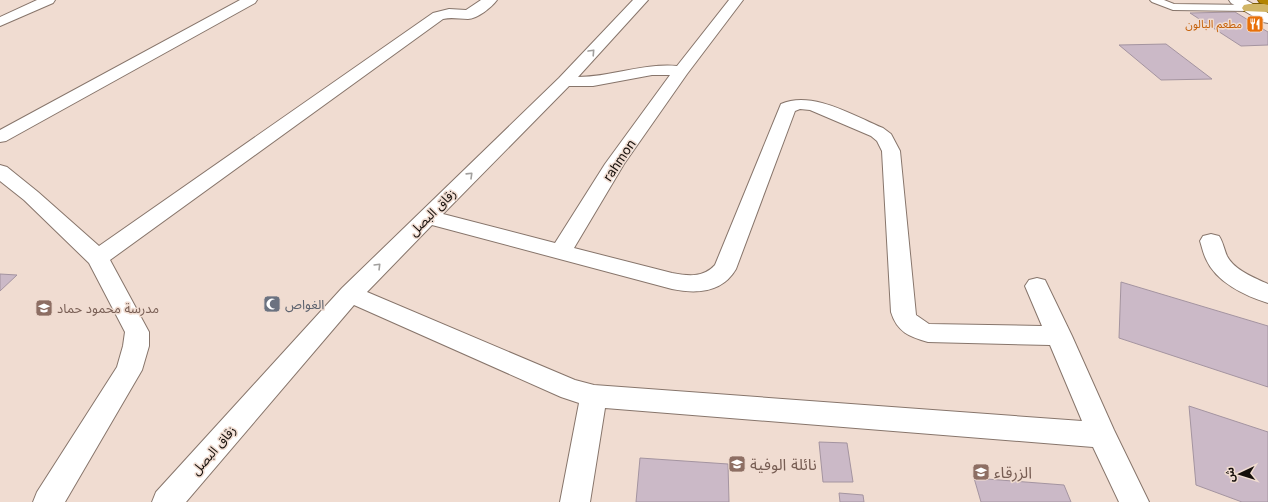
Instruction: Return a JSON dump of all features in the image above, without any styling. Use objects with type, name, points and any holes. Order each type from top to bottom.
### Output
[{"type":"main road","points":[[1249,8],[1268,8]]},
{"type":"street","points":[[0,22],[48,0]]},
{"type":"street","points":[[0,137],[250,0]]},
{"type":"street","points":[[98,258],[438,16],[449,13],[469,15],[490,0]]},
{"type":"street","name":"زقاق البصل","points":[[167,502],[350,294],[565,81],[641,0]]},
{"type":"street","points":[[565,81],[583,82],[658,70],[681,71],[736,0]]},
{"type":"street","points":[[1236,0],[1268,19]]},
{"type":"street","name":"rahmon","points":[[561,252],[615,164],[681,71]]},
{"type":"street","points":[[427,217],[689,284],[705,283],[719,277],[725,269],[787,108],[793,105],[813,105],[877,132],[889,145],[891,151],[903,312],[905,319],[910,325],[918,330],[928,333],[1060,336]]},
{"type":"street","points":[[0,171],[31,196],[98,258],[136,332],[136,346],[129,370],[48,502]]},
{"type":"street","points":[[1211,241],[1218,259],[1226,269],[1239,280],[1268,294]]},
{"type":"street","points":[[1037,286],[1102,435],[1134,502]]},
{"type":"street","points":[[350,294],[570,389],[594,396],[1102,435]]},
{"type":"street","points":[[575,502],[594,396]]},
{"type":"lane","points":[[1155,0],[1166,5],[1179,7],[1249,8]]},
{"type":"building","points":[[1235,12],[1268,32],[1268,45],[1241,46],[1190,13]]},
{"type":"building","points":[[1166,44],[1212,79],[1161,80],[1119,45]]},
{"type":"building","points":[[0,274],[17,275],[0,291]]},
{"type":"building","points":[[1121,282],[1268,326],[1268,387],[1119,338]]},
{"type":"building","points":[[1189,406],[1268,432],[1268,502],[1242,502],[1196,485]]},
{"type":"building","points":[[819,442],[847,443],[853,482],[823,482]]},
{"type":"building","points":[[640,458],[728,464],[729,502],[636,502]]},
{"type":"building","points":[[974,478],[1064,485],[1071,502],[981,502]]},
{"type":"building","points":[[839,493],[863,495],[864,502],[840,502]]},
{"type":"place","name":"مطعم البالون","points":[[1255,24]]},
{"type":"place","name":"الغواص","points":[[272,304]]},
{"type":"place","name":"مدرسة محمود حماد","points":[[44,308]]},
{"type":"place","name":"نائلة الوفية","points":[[737,464]]},
{"type":"place","name":"الزرقاء","points":[[981,472]]}]
